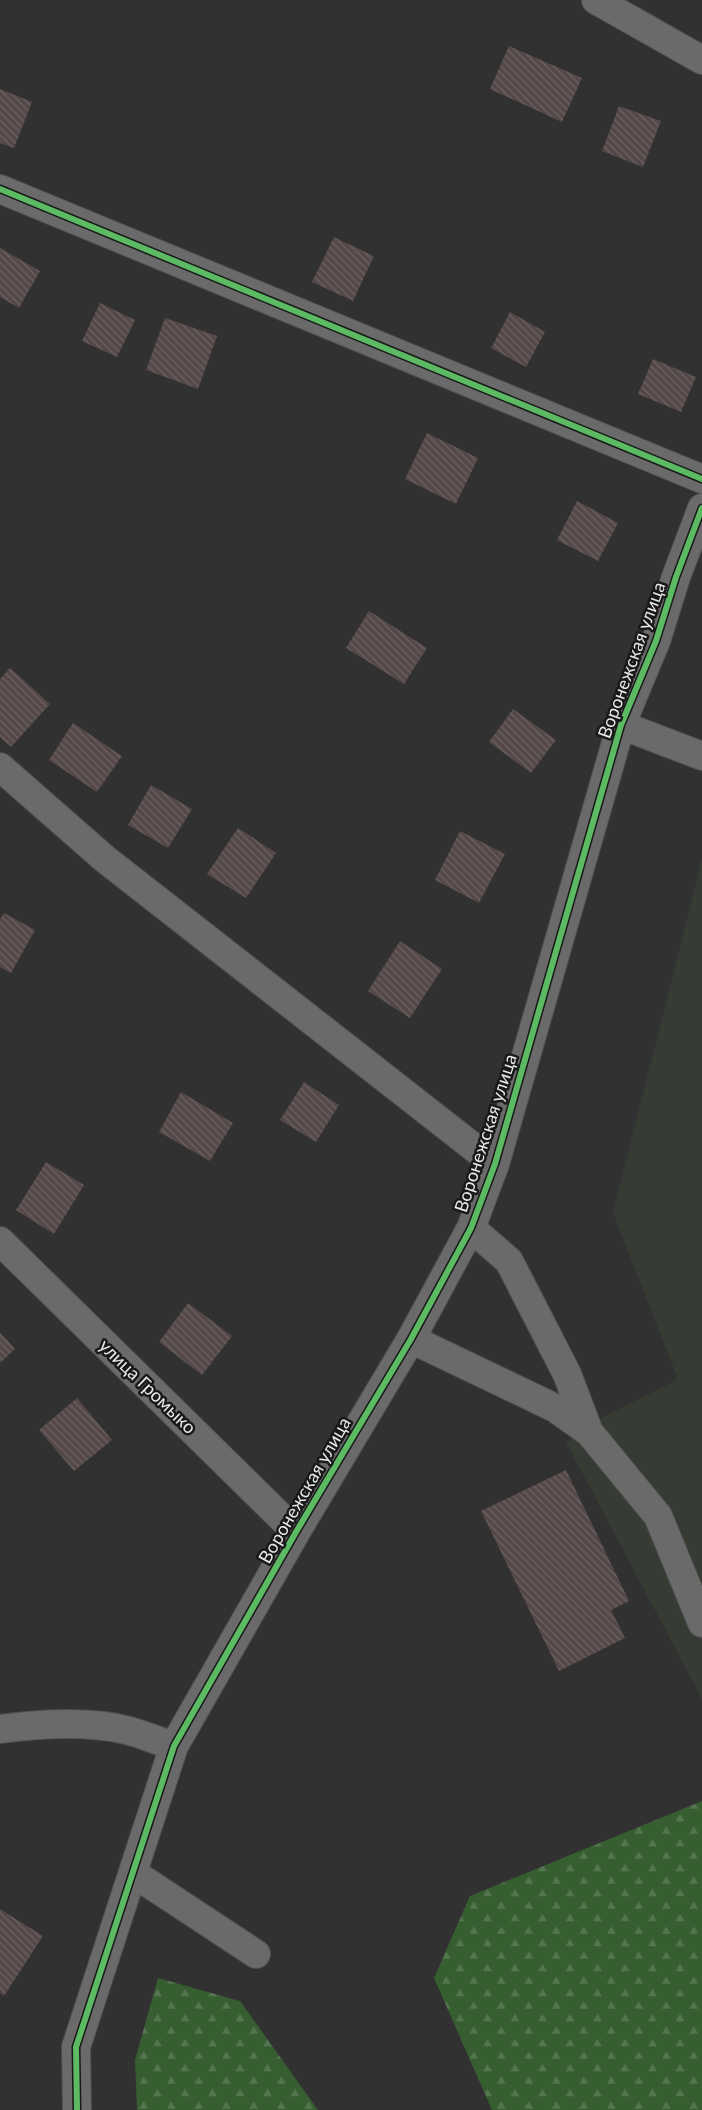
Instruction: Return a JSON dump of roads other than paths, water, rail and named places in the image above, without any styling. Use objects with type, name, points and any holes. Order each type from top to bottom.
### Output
[{"type":"street","points":[[596,0],[702,60]]},
{"type":"street","points":[[0,189],[702,479]]},
{"type":"street","name":"Воронежская улица","points":[[77,2110],[76,2047],[174,1746],[296,1532],[411,1339],[470,1228],[495,1164],[622,725],[656,641],[676,577],[702,508]]},
{"type":"street","points":[[622,725],[702,756]]},
{"type":"street","points":[[0,767],[106,859],[495,1164]]},
{"type":"street","points":[[470,1228],[509,1261],[568,1374],[589,1432]]},
{"type":"street","name":"улица Громыко","points":[[0,1241],[296,1532]]},
{"type":"street","points":[[411,1339],[556,1408],[589,1432],[658,1516],[702,1622]]},
{"type":"street","points":[[0,1729],[22,1726],[86,1725],[126,1730],[174,1746]]},
{"type":"street","points":[[133,1873],[256,1954]]}]
